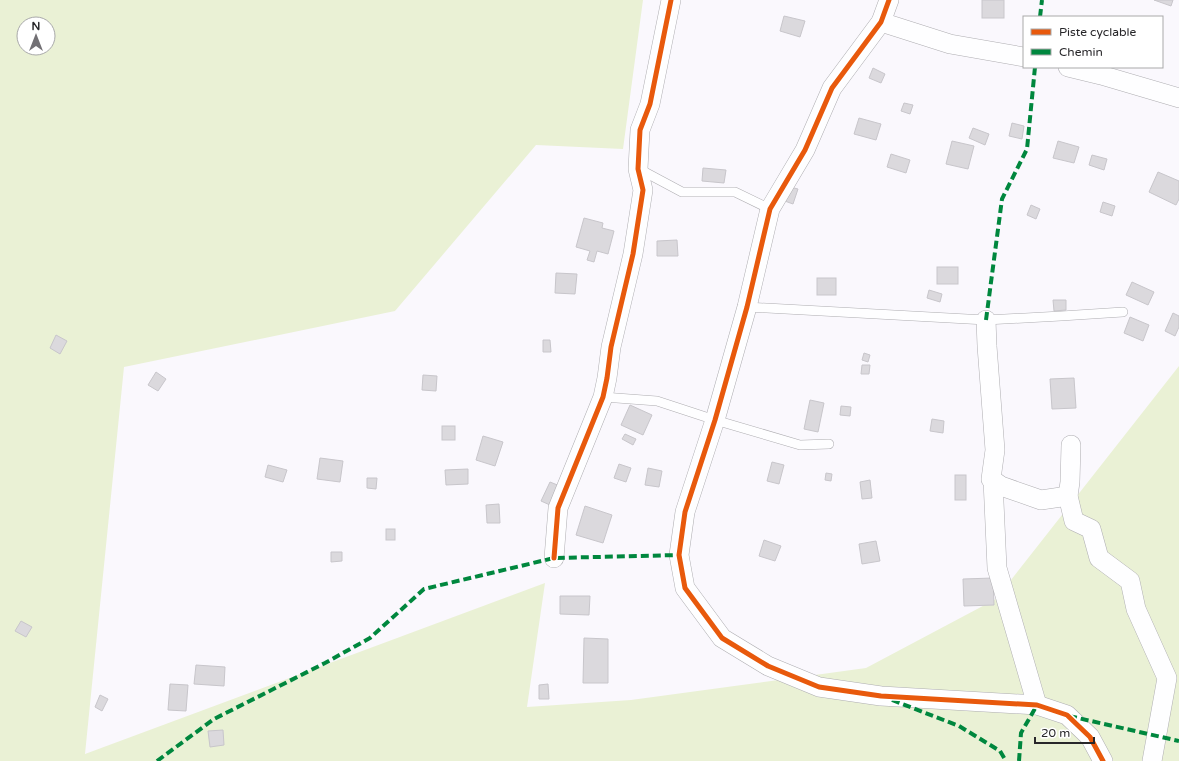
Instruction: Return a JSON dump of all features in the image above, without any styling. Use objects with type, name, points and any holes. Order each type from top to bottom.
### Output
[{"type":"street","points":[[554,558],[558,508],[603,397],[607,378],[610,347],[633,254],[643,190],[638,169],[640,130],[650,104],[671,0]]},
{"type":"street","points":[[889,0],[881,22],[832,88],[805,150],[770,210],[747,307],[715,420],[685,512],[679,555],[685,588],[722,638],[768,666],[819,687],[881,696],[1037,705],[1067,715],[1090,737],[1103,761]]},
{"type":"street","points":[[881,22],[950,44],[1023,57]]},
{"type":"street","points":[[1072,68],[1179,98]]},
{"type":"street","points":[[986,320],[995,450],[991,479],[993,480],[997,568],[1037,705]]},
{"type":"street","points":[[1071,445],[1068,496],[1074,522],[1091,529],[1099,558],[1130,581],[1136,610],[1167,678],[1152,761]]},
{"type":"street","points":[[993,480],[1000,486],[1041,500],[1068,496]]},
{"type":"lane","points":[[638,169],[682,192],[735,192],[770,210]]},
{"type":"lane","points":[[747,307],[986,320],[1123,312]]},
{"type":"lane","points":[[603,397],[656,402],[800,445],[829,444]]},
{"type":"green space","points":[[0,0],[643,0],[623,149],[536,145],[395,311],[124,367],[85,754],[545,583],[527,707],[631,700],[866,668],[996,599],[1179,366],[1179,761],[0,761]]},
{"type":"building","points":[[982,0],[1004,0],[1004,18],[982,18]]},
{"type":"building","points":[[1154,0],[1173,0],[1171,6]]},
{"type":"building","points":[[784,16],[805,21],[800,37],[780,31]]},
{"type":"building","points":[[873,68],[885,74],[881,83],[869,78]]},
{"type":"building","points":[[904,103],[913,105],[910,114],[901,111]]},
{"type":"building","points":[[859,118],[881,124],[876,140],[854,134]]},
{"type":"building","points":[[1012,123],[1024,126],[1022,139],[1009,136]]},
{"type":"building","points":[[973,128],[989,134],[985,145],[969,138]]},
{"type":"building","points":[[952,141],[974,146],[968,169],[946,164]]},
{"type":"building","points":[[1058,141],[1079,147],[1074,163],[1053,158]]},
{"type":"building","points":[[891,154],[910,160],[906,173],[887,167]]},
{"type":"building","points":[[1092,155],[1107,159],[1104,170],[1089,165]]},
{"type":"building","points":[[703,168],[726,170],[724,183],[702,181]]},
{"type":"building","points":[[1158,172],[1179,181],[1179,199],[1176,205],[1149,192]]},
{"type":"building","points":[[786,186],[798,189],[793,204],[782,200]]},
{"type":"building","points":[[1103,202],[1115,206],[1112,216],[1100,212]]},
{"type":"building","points":[[1031,205],[1040,209],[1036,219],[1027,215]]},
{"type":"building","points":[[584,218],[603,223],[602,228],[614,231],[608,254],[597,251],[594,262],[587,260],[590,251],[576,247]]},
{"type":"building","points":[[677,240],[678,256],[657,256],[657,241]]},
{"type":"building","points":[[937,267],[958,267],[958,284],[937,284]]},
{"type":"building","points":[[556,273],[577,274],[575,294],[555,293]]},
{"type":"building","points":[[817,278],[836,278],[836,295],[817,295]]},
{"type":"building","points":[[1132,282],[1154,292],[1148,305],[1126,295]]},
{"type":"building","points":[[929,290],[942,294],[940,302],[927,298]]},
{"type":"building","points":[[1053,300],[1066,300],[1066,310],[1054,311]]},
{"type":"building","points":[[1173,313],[1179,316],[1179,327],[1175,336],[1165,331]]},
{"type":"building","points":[[1130,317],[1149,325],[1143,341],[1124,333]]},
{"type":"building","points":[[56,335],[67,341],[60,354],[50,348]]},
{"type":"building","points":[[543,340],[550,340],[551,352],[543,352]]},
{"type":"building","points":[[864,353],[870,355],[868,362],[862,360]]},
{"type":"building","points":[[862,365],[870,365],[869,374],[861,374]]},
{"type":"building","points":[[156,372],[166,379],[158,391],[148,385]]},
{"type":"building","points":[[423,375],[437,376],[436,391],[422,390]]},
{"type":"building","points":[[1074,378],[1076,408],[1052,409],[1050,379]]},
{"type":"building","points":[[810,400],[824,403],[818,432],[804,429]]},
{"type":"building","points":[[630,405],[652,415],[643,435],[621,425]]},
{"type":"building","points":[[841,406],[851,407],[850,416],[840,415]]},
{"type":"building","points":[[932,419],[944,421],[943,433],[930,431]]},
{"type":"building","points":[[442,426],[455,426],[455,440],[442,440]]},
{"type":"building","points":[[625,434],[636,439],[633,445],[622,439]]},
{"type":"building","points":[[483,436],[503,442],[495,466],[476,460]]},
{"type":"building","points":[[320,458],[343,461],[340,482],[317,479]]},
{"type":"building","points":[[772,462],[784,465],[779,484],[767,481]]},
{"type":"building","points":[[619,464],[631,468],[626,482],[614,478]]},
{"type":"building","points":[[268,465],[287,470],[283,482],[265,477]]},
{"type":"building","points":[[648,468],[662,471],[659,487],[645,485]]},
{"type":"building","points":[[468,469],[468,484],[446,485],[445,470]]},
{"type":"building","points":[[826,473],[832,474],[831,481],[825,480]]},
{"type":"building","points":[[955,475],[966,475],[966,500],[955,500]]},
{"type":"building","points":[[367,478],[377,478],[376,489],[367,488]]},
{"type":"building","points":[[870,480],[872,498],[862,499],[860,482]]},
{"type":"building","points":[[550,482],[560,486],[550,505],[541,501]]},
{"type":"building","points":[[499,504],[500,523],[487,523],[486,505]]},
{"type":"building","points":[[585,506],[612,515],[603,543],[576,535]]},
{"type":"building","points":[[386,529],[395,529],[395,540],[386,540]]},
{"type":"building","points":[[764,540],[781,546],[775,561],[759,556]]},
{"type":"building","points":[[876,541],[880,561],[862,564],[859,544]]},
{"type":"building","points":[[331,552],[342,552],[342,561],[331,562]]},
{"type":"building","points":[[993,578],[994,605],[964,606],[963,579]]},
{"type":"building","points":[[560,596],[590,596],[589,615],[560,614]]},
{"type":"building","points":[[21,621],[32,627],[26,637],[15,631]]},
{"type":"building","points":[[584,638],[608,639],[608,683],[583,683]]},
{"type":"building","points":[[196,665],[225,667],[224,686],[194,684]]},
{"type":"building","points":[[170,684],[188,685],[186,711],[168,710]]},
{"type":"building","points":[[548,684],[549,699],[539,699],[539,685]]},
{"type":"building","points":[[100,695],[108,699],[102,711],[95,707]]},
{"type":"building","points":[[223,730],[224,745],[210,747],[208,731]]},
{"type":"marked path","points":[[1040,16],[1042,0]]},
{"type":"marked path","points":[[986,320],[1002,199],[1027,149],[1035,68]]},
{"type":"marked path","points":[[157,761],[214,719],[325,663],[370,638],[424,589],[554,558],[679,555]]},
{"type":"marked path","points":[[892,700],[959,726],[1000,751],[1006,761]]},
{"type":"marked path","points":[[1019,761],[1021,733],[1037,705]]},
{"type":"marked path","points":[[1069,716],[1179,741]]},
{"type":"cycle path","points":[[554,558],[558,508],[603,397],[607,378],[611,347],[633,254],[643,190],[638,169],[640,130],[650,104],[671,0]]},
{"type":"cycle path","points":[[889,0],[881,22],[832,88],[805,150],[770,209],[747,307],[715,420],[685,512],[679,555],[685,588],[722,638],[768,666],[819,687],[881,696],[1037,705],[1067,715],[1090,737],[1103,761]]}]
